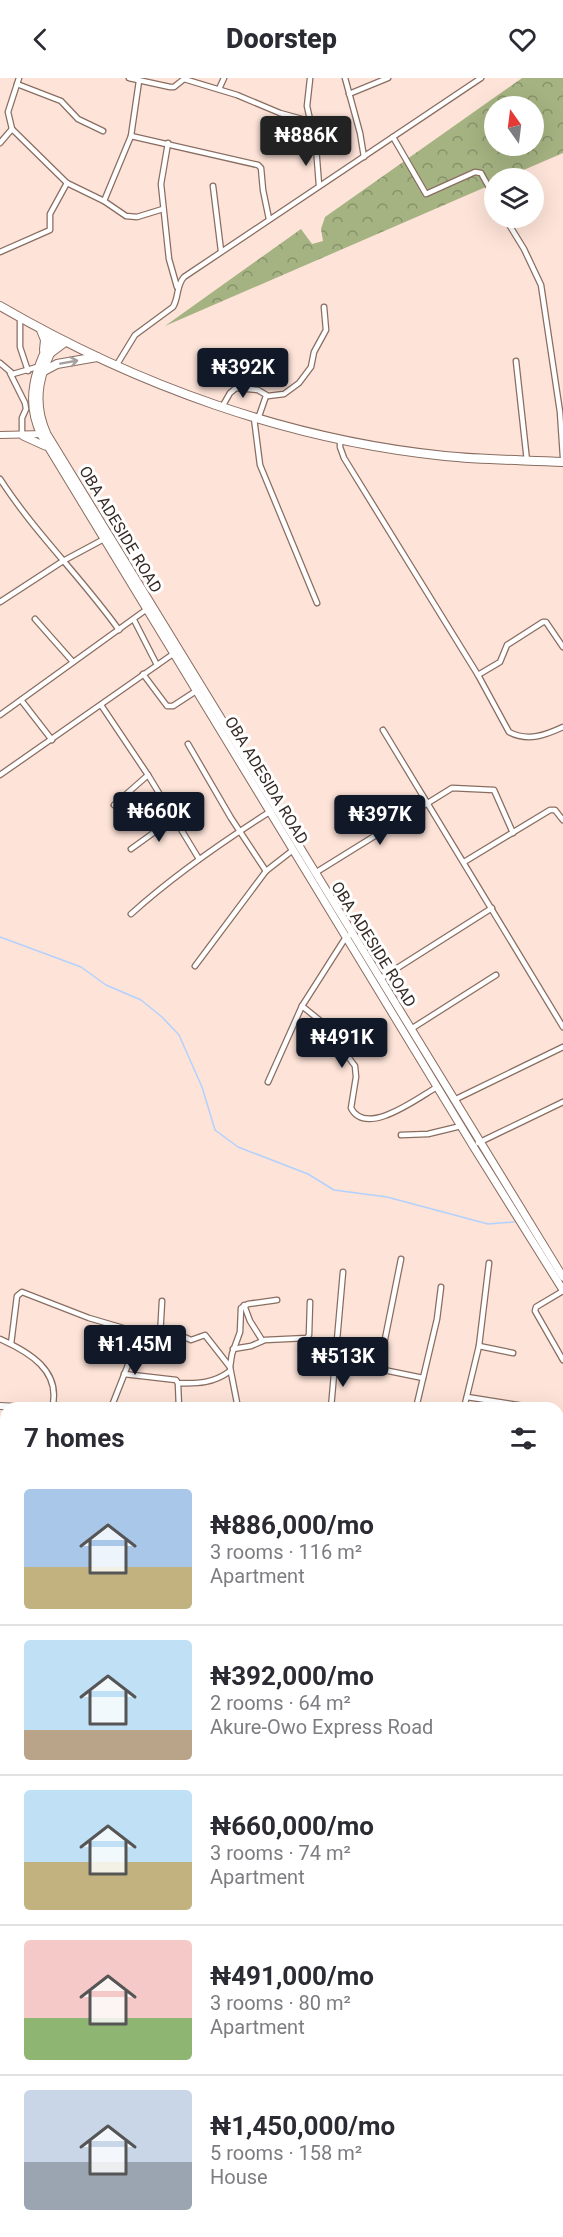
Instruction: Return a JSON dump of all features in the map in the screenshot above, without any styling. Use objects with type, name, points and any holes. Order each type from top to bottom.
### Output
[{"type":"highway","points":[[0,306],[41,330],[116,366],[183,394],[256,418],[340,439],[445,456],[563,462]]},
{"type":"highway","points":[[41,330],[47,352]]},
{"type":"highway","points":[[47,352],[58,338]]},
{"type":"highway","points":[[40,369],[97,357]]},
{"type":"main road","points":[[47,352],[58,338]]},
{"type":"main road","name":"OBA ADESIDE ROAD","points":[[47,352],[40,369],[39,404],[44,434],[217,719]]},
{"type":"main road","name":"OBA ADESIDA ROAD","points":[[40,369],[32,390],[36,426],[44,434],[47,447],[196,691],[217,719],[272,810],[293,850],[349,936],[461,1126],[476,1144],[554,1269],[563,1290]]},
{"type":"main road","points":[[22,436],[31,432],[36,426]]},
{"type":"main road","points":[[22,436],[47,447]]},
{"type":"main road","name":"OBA ADESIDE ROAD","points":[[272,810],[316,870],[349,936],[380,979],[411,1029],[454,1100],[476,1144]]},
{"type":"main road","points":[[554,1269],[563,1277]]},
{"type":"street","points":[[19,78],[8,112],[12,129],[67,183],[131,217],[163,209]]},
{"type":"street","points":[[129,78],[170,87],[177,85],[180,79],[184,79],[309,121]]},
{"type":"street","points":[[219,89],[224,78]]},
{"type":"street","points":[[345,78],[364,157]]},
{"type":"street","points":[[349,94],[388,78]]},
{"type":"street","points":[[177,287],[184,277],[221,251],[481,78]]},
{"type":"street","points":[[310,79],[307,106],[319,185]]},
{"type":"street","points":[[104,201],[131,136],[139,81]]},
{"type":"street","points":[[17,84],[64,103],[78,119],[103,131]]},
{"type":"street","points":[[0,143],[12,129]]},
{"type":"street","points":[[131,136],[258,165],[261,168],[269,219]]},
{"type":"street","points":[[393,137],[426,194],[476,172],[481,173],[484,178]]},
{"type":"street","points":[[116,366],[135,335],[176,302],[177,287],[169,259],[161,179],[168,143]]},
{"type":"street","points":[[0,252],[50,230],[50,214],[67,183]]},
{"type":"street","points":[[213,186],[221,251]]},
{"type":"street","points":[[510,228],[524,249],[541,285],[560,412],[563,457]]},
{"type":"street","points":[[222,407],[230,393],[236,388],[258,390],[266,396],[278,395],[291,390],[299,383],[311,367],[314,352],[326,327],[324,307]]},
{"type":"street","points":[[20,317],[20,347],[28,370]]},
{"type":"street","points":[[516,361],[527,461]]},
{"type":"street","points":[[0,363],[10,373],[25,403],[22,436]]},
{"type":"street","points":[[10,373],[18,374],[40,369]]},
{"type":"street","points":[[266,396],[256,418],[260,465],[317,603]]},
{"type":"street","points":[[0,435],[44,434]]},
{"type":"street","points":[[340,439],[344,458],[512,734],[542,737],[563,727]]},
{"type":"street","points":[[0,479],[63,561],[93,595],[118,630]]},
{"type":"street","points":[[0,602],[63,561],[104,539]]},
{"type":"street","points":[[0,716],[147,609]]},
{"type":"street","points":[[35,619],[73,662]]},
{"type":"street","points":[[134,620],[157,665]]},
{"type":"street","points":[[478,675],[500,662],[509,644],[543,622],[546,622],[563,647]]},
{"type":"street","points":[[0,775],[173,654]]},
{"type":"street","points":[[143,674],[167,706],[173,706],[196,691]]},
{"type":"street","points":[[21,700],[52,740]]},
{"type":"street","points":[[100,705],[148,775],[199,859]]},
{"type":"street","points":[[383,730],[563,1028]]},
{"type":"street","points":[[188,744],[266,871]]},
{"type":"street","points":[[114,805],[148,775]]},
{"type":"street","points":[[316,870],[452,788],[493,789],[513,832]]},
{"type":"street","points":[[130,914],[199,859],[272,810]]},
{"type":"street","points":[[464,862],[550,810],[555,810],[563,820]]},
{"type":"street","points":[[131,849],[174,818]]},
{"type":"street","points":[[195,966],[266,871],[293,850]]},
{"type":"street","points":[[380,979],[492,908]]},
{"type":"street","points":[[268,1082],[302,1006],[349,936]]},
{"type":"street","points":[[411,1029],[495,975]]},
{"type":"street","points":[[302,1006],[323,1023],[355,1066],[351,1108],[357,1116],[365,1119],[381,1118],[438,1086]]},
{"type":"street","points":[[454,1100],[563,1047]]},
{"type":"street","points":[[476,1144],[563,1102]]},
{"type":"street","points":[[401,1135],[428,1134],[461,1126]]},
{"type":"street","points":[[379,1369],[401,1259]]},
{"type":"street","points":[[465,1402],[479,1346],[489,1263]]},
{"type":"street","points":[[331,1402],[343,1272]]},
{"type":"street","points":[[417,1402],[437,1319],[441,1287]]},
{"type":"street","points":[[563,1290],[536,1307],[535,1311],[563,1360]]},
{"type":"street","points":[[10,1344],[17,1296],[22,1292],[89,1318],[123,1328],[138,1336],[182,1336],[191,1340],[205,1335],[230,1369]]},
{"type":"street","points":[[237,1402],[230,1369],[240,1332],[241,1308],[244,1305],[277,1300]]},
{"type":"street","points":[[160,1337],[162,1301]]},
{"type":"street","points":[[234,1349],[251,1346],[261,1340],[309,1337],[310,1302]]},
{"type":"street","points":[[244,1305],[261,1340]]},
{"type":"street","points":[[113,1402],[138,1336]]},
{"type":"street","points":[[0,1339],[31,1355],[49,1373],[54,1387],[53,1402]]},
{"type":"street","points":[[479,1346],[513,1353]]},
{"type":"street","points":[[333,1367],[379,1369],[423,1378]]},
{"type":"street","points":[[124,1374],[170,1378],[178,1383],[211,1381],[221,1377],[230,1369]]},
{"type":"street","points":[[178,1383],[179,1402]]},
{"type":"street","points":[[466,1397],[498,1402]]},
{"type":"green space","points":[[522,78],[563,78],[563,153],[528,168],[484,168],[484,188],[165,326],[301,229],[312,244],[323,241],[321,229],[325,217],[484,105],[484,156],[544,156],[544,96],[496,96]]},
{"type":"waterway","points":[[0,937],[81,967],[106,985],[141,1000],[162,1017],[179,1035],[202,1087],[215,1130],[238,1147],[308,1174],[334,1190],[387,1197],[488,1224],[514,1222]]}]
